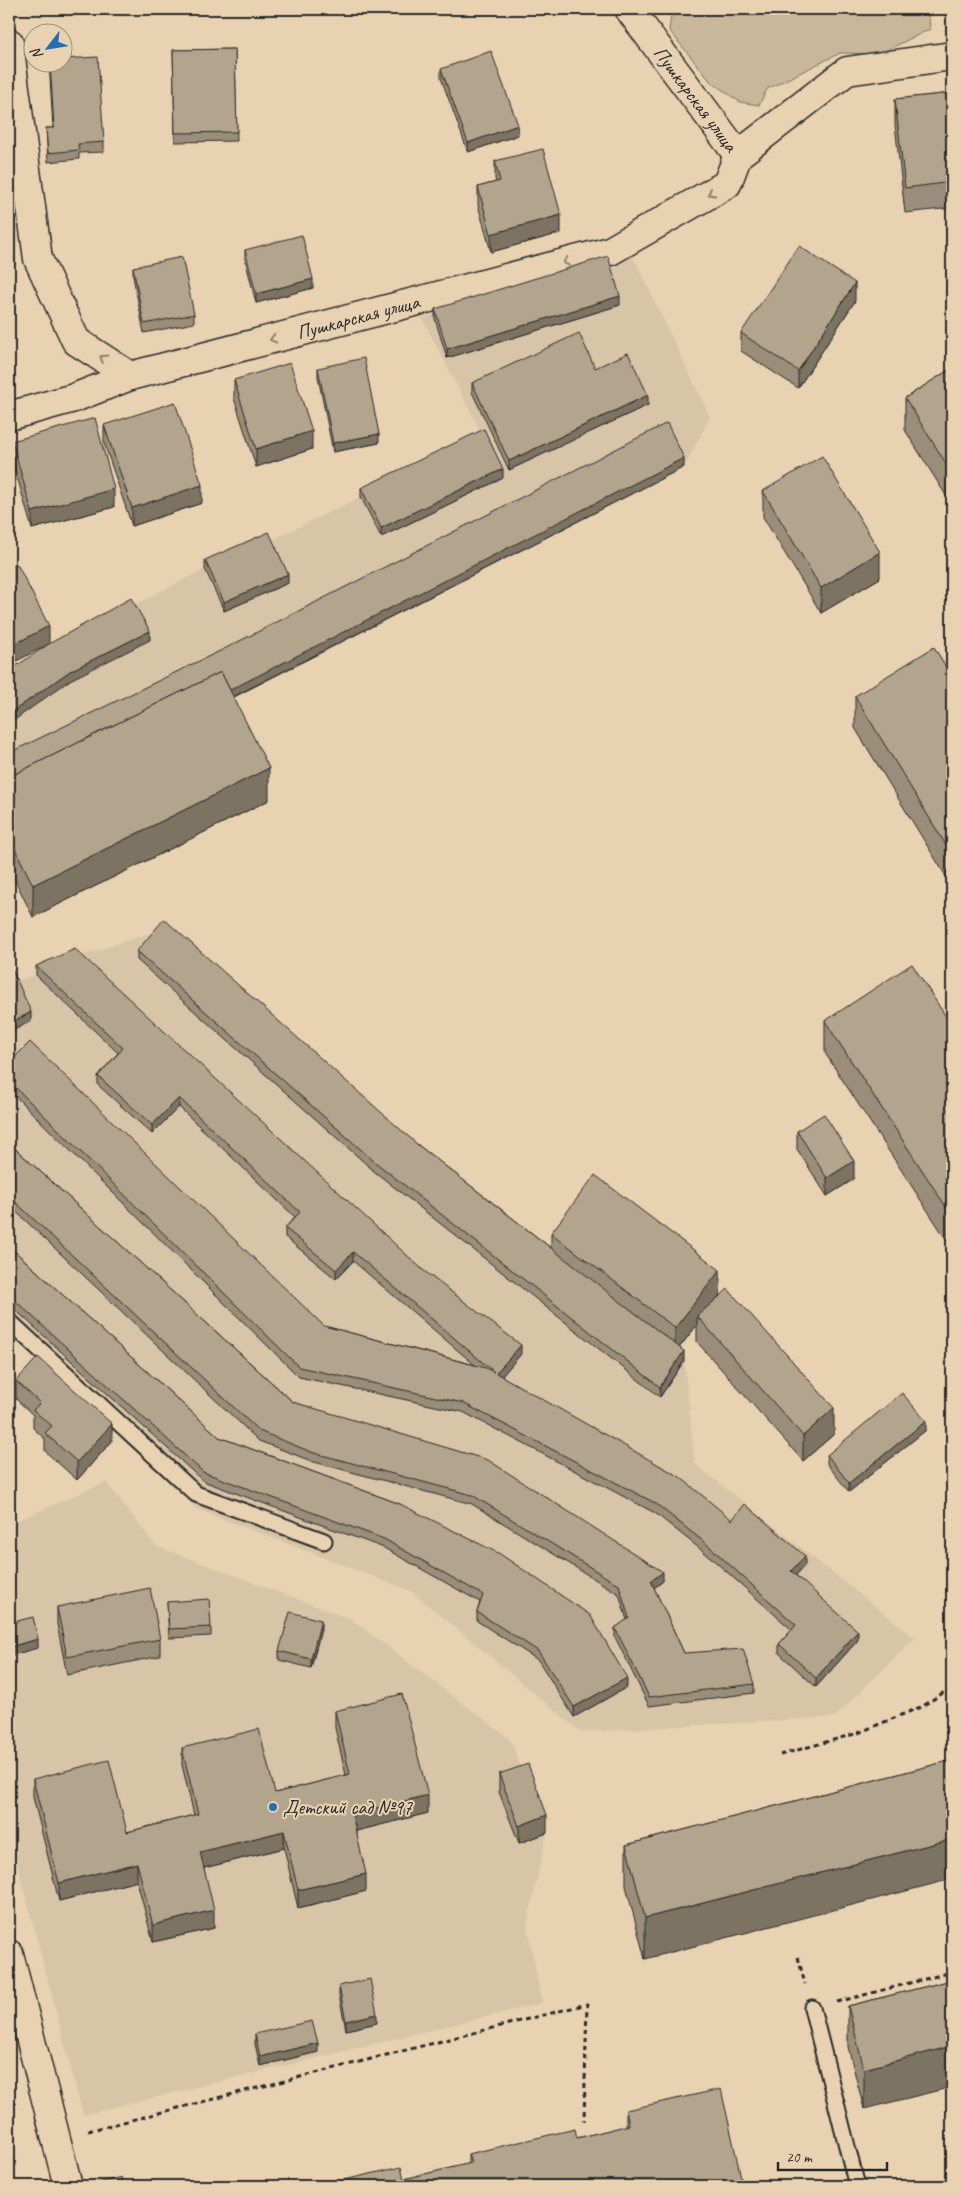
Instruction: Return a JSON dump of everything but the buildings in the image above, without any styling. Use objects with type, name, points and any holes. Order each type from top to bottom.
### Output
[{"type":"street","name":"Пушкарская улица","points":[[9,416],[74,398],[130,376],[610,251],[727,184],[738,155],[629,9]]},
{"type":"street","points":[[9,43],[38,258],[76,341],[130,376]]},
{"type":"street","points":[[738,155],[846,72],[952,56]]},
{"type":"street","points":[[9,1954],[68,2186]]},
{"type":"lane","points":[[9,1321],[196,1494],[324,1541]]},
{"type":"lane","points":[[812,2008],[857,2186]]},
{"type":"path","points":[[952,1543],[950,1557],[952,1566]]},
{"type":"path","points":[[780,1755],[858,1733],[923,1706],[952,1687]]},
{"type":"path","points":[[798,1956],[803,1974]]},
{"type":"path","points":[[812,2008],[952,1972]]},
{"type":"path","points":[[56,2138],[587,2004],[584,2122]]},
{"type":"shaded area","points":[[672,9],[928,9],[930,29],[879,54],[840,53],[767,89],[759,105],[740,102],[711,82],[669,30]]},
{"type":"shaded area","points":[[630,250],[710,417],[684,467],[9,809],[9,669],[205,569],[269,541],[484,438],[422,318]]},
{"type":"shaded area","points":[[164,928],[418,1155],[684,1361],[695,1464],[915,1638],[835,1717],[581,1732],[411,1591],[197,1509],[9,1334],[9,972],[14,981],[36,975],[75,958]]},
{"type":"shaded area","name":"Детский сад №97","points":[[106,1482],[156,1546],[351,1619],[510,1739],[547,1833],[527,1924],[542,2003],[83,2115],[9,1832],[9,1524]]},
{"type":"place","name":"Детский сад №97","points":[[273,1807]]}]
